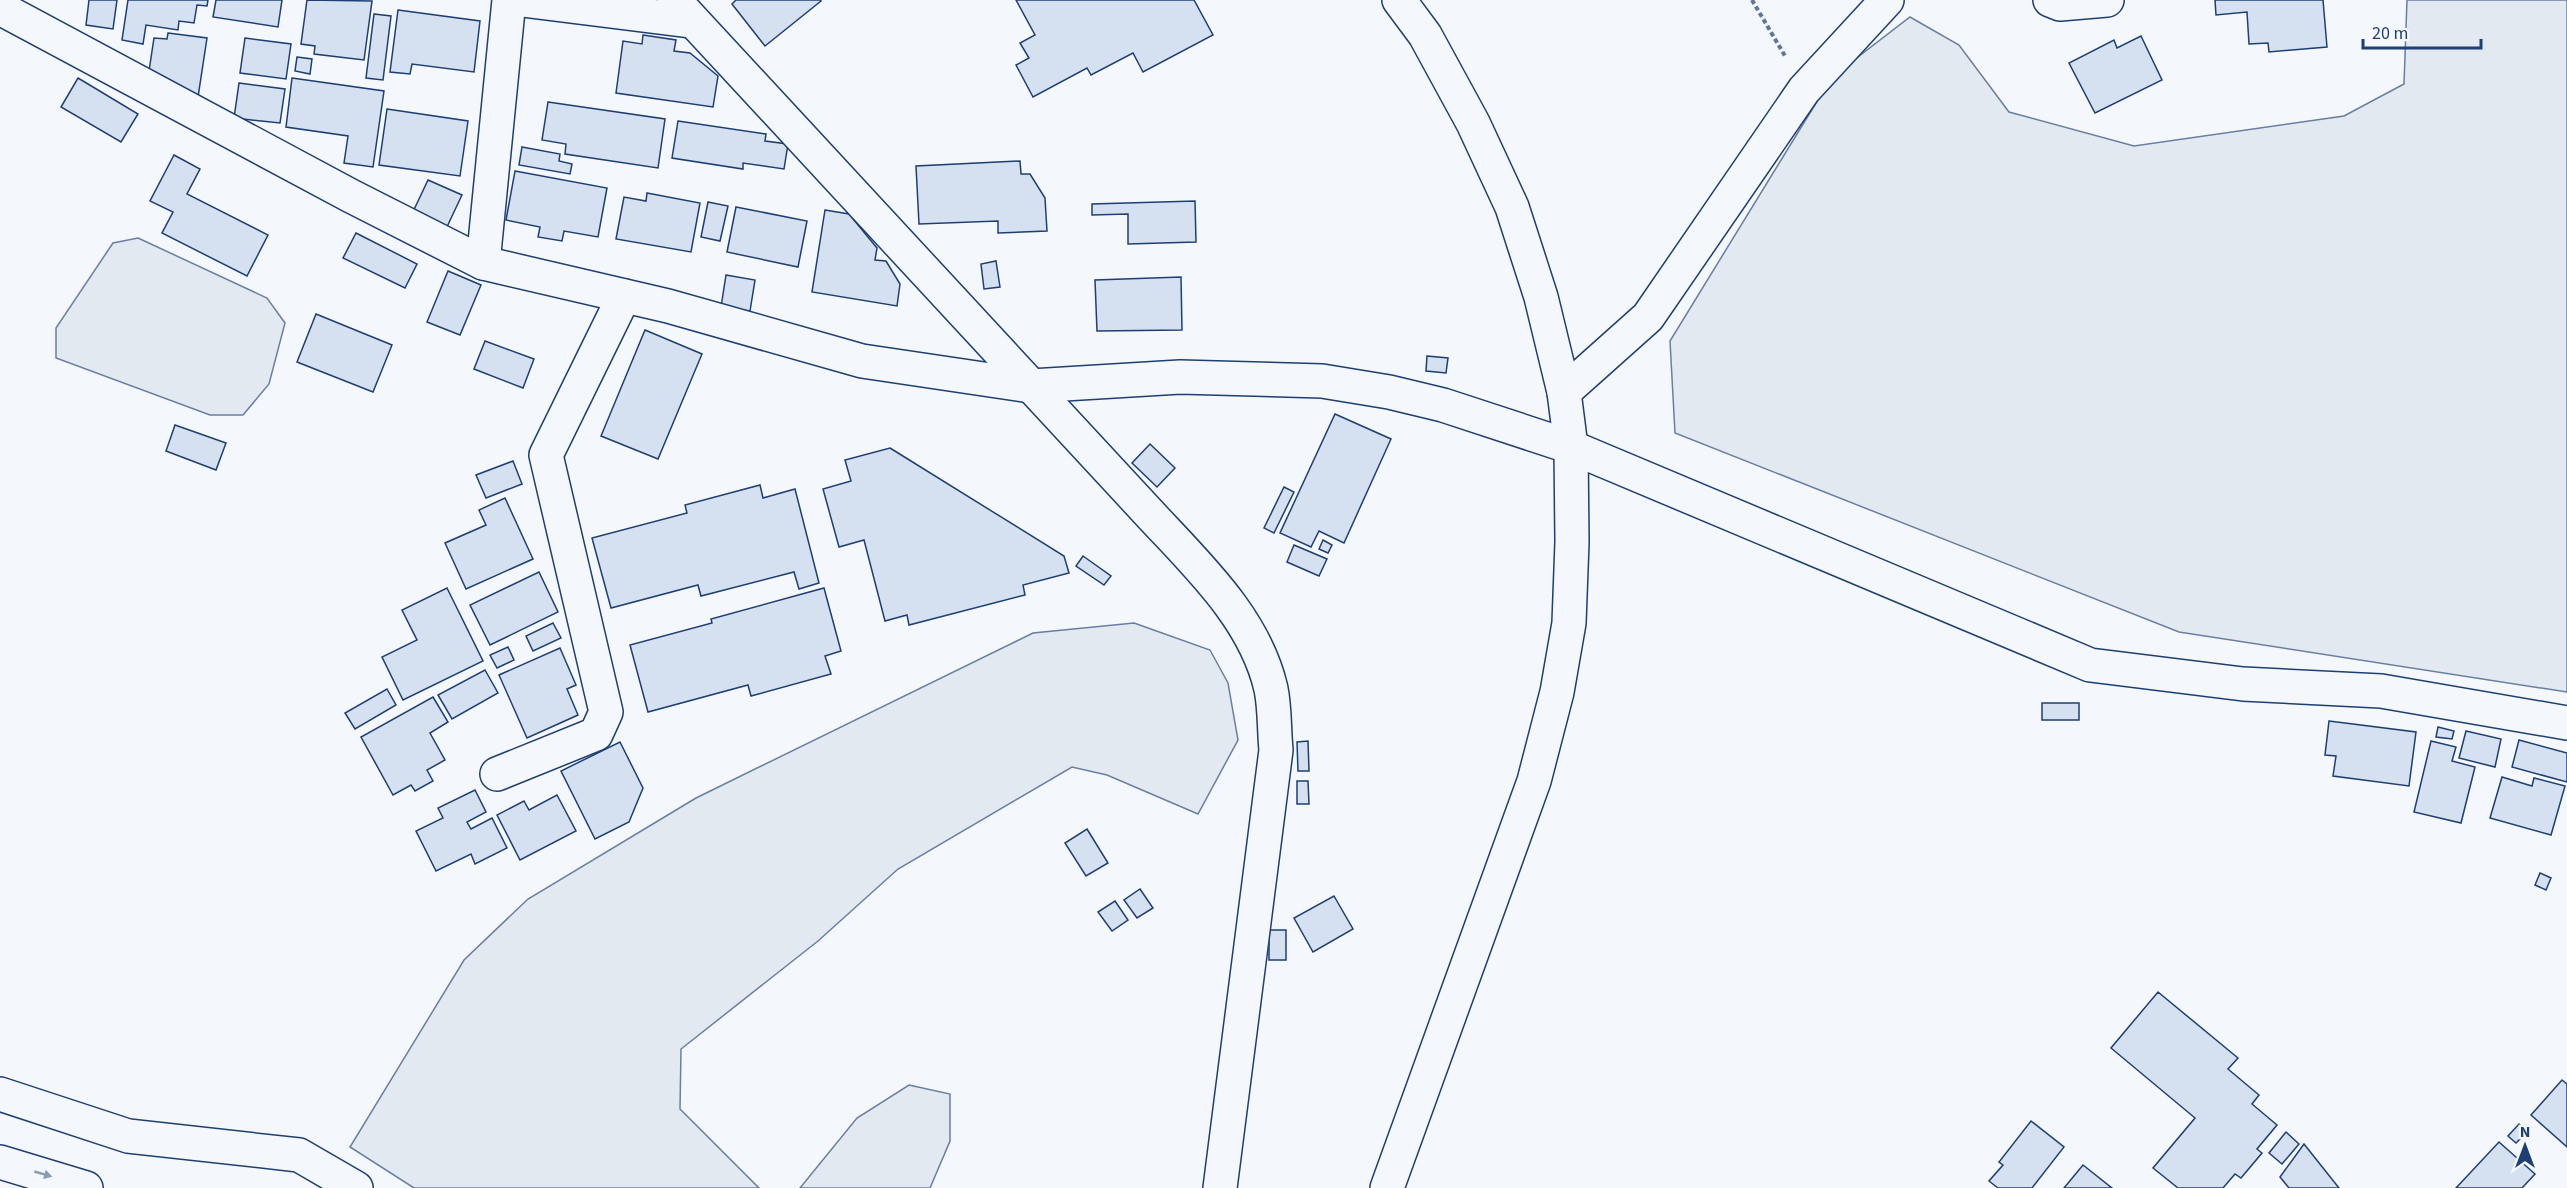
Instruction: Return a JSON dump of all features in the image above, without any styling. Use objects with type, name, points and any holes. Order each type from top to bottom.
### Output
[{"type":"main road","points":[[483,263],[509,0]]},
{"type":"main road","points":[[522,0],[682,10],[1210,580],[1249,631],[1271,689],[1276,750],[1220,1188]]},
{"type":"main road","points":[[1387,1188],[1534,781],[1557,692],[1569,623],[1571,447],[1564,392],[1541,297],[1512,207],[1468,114],[1425,35],[1399,0]]},
{"type":"main road","points":[[1564,392],[1648,317],[1804,90],[1887,0]]},
{"type":"main road","points":[[2050,0],[2060,4],[2107,0]]},
{"type":"main road","points":[[0,8],[351,196],[483,263],[624,296],[862,361],[1031,386],[1180,377],[1322,381],[1389,392],[1443,405],[1571,447],[2090,664],[2242,684],[2381,691],[2567,723]]},
{"type":"main road","points":[[497,774],[596,734],[606,712],[546,455],[624,296]]},
{"type":"main road","points":[[0,1094],[128,1136],[299,1155],[356,1188]]},
{"type":"main road","points":[[0,1162],[86,1188]]},
{"type":"path","points":[[1752,0],[1804,90]]},
{"type":"shaded area","points":[[2407,0],[2567,0],[2567,692],[2179,632],[1675,433],[1670,341],[1832,77],[1910,17],[1959,45],[2009,112],[2134,146],[2344,116],[2404,84]]},
{"type":"shaded area","points":[[138,238],[267,298],[285,323],[269,384],[243,415],[210,415],[56,358],[56,328],[113,243]]},
{"type":"shaded area","points":[[1134,623],[1210,650],[1228,683],[1238,740],[1198,814],[1107,775],[1072,767],[898,869],[818,941],[681,1049],[680,1109],[759,1188],[414,1188],[350,1147],[464,960],[528,899],[696,798],[1033,633]]},
{"type":"shaded area","points":[[909,1085],[950,1094],[950,1141],[930,1188],[800,1188],[857,1118]]},
{"type":"building","points":[[89,0],[117,0],[113,29],[86,25]]},
{"type":"building","points":[[128,0],[208,0],[207,6],[197,5],[194,23],[179,21],[178,30],[146,25],[143,44],[122,40]]},
{"type":"building","points":[[216,0],[282,0],[278,27],[213,17]]},
{"type":"building","points":[[307,0],[372,1],[364,60],[314,54],[315,46],[301,44]]},
{"type":"building","points":[[736,0],[821,1],[765,46],[732,4]]},
{"type":"building","points":[[1016,0],[1194,0],[1213,35],[1143,72],[1133,53],[1091,75],[1087,68],[1033,97],[1016,65],[1029,58],[1020,43],[1035,35]]},
{"type":"building","points":[[2215,0],[2323,0],[2327,47],[2269,52],[2268,43],[2249,44],[2247,12],[2216,15]]},
{"type":"building","points":[[398,10],[480,21],[474,72],[412,64],[410,74],[390,72]]},
{"type":"building","points":[[374,14],[391,16],[383,80],[366,78]]},
{"type":"building","points":[[168,33],[207,38],[198,97],[149,71],[154,38],[167,39]]},
{"type":"building","points":[[643,35],[676,40],[674,51],[690,53],[718,76],[713,107],[616,93],[623,41],[642,44]]},
{"type":"building","points":[[2141,36],[2162,80],[2095,113],[2069,63],[2114,40],[2117,48]]},
{"type":"building","points":[[245,38],[291,44],[286,79],[240,73]]},
{"type":"building","points":[[297,57],[312,59],[310,74],[295,71]]},
{"type":"building","points":[[78,78],[138,114],[121,142],[61,107]]},
{"type":"building","points":[[292,78],[384,91],[373,167],[344,163],[348,136],[286,127]]},
{"type":"building","points":[[239,83],[285,89],[280,123],[234,118]]},
{"type":"building","points":[[548,102],[665,119],[658,168],[565,154],[566,144],[542,140]]},
{"type":"building","points":[[387,109],[468,121],[460,176],[379,165]]},
{"type":"building","points":[[678,121],[766,134],[765,141],[788,144],[784,169],[743,163],[743,169],[672,158]]},
{"type":"building","points":[[522,147],[560,154],[559,161],[572,164],[570,174],[519,165]]},
{"type":"building","points":[[174,155],[200,169],[187,194],[268,235],[247,276],[162,233],[173,212],[150,201]]},
{"type":"building","points":[[1020,161],[1021,174],[1030,174],[1045,198],[1047,231],[998,233],[998,221],[919,224],[916,166]]},
{"type":"building","points":[[515,171],[607,188],[598,237],[564,231],[562,241],[538,237],[540,227],[506,220]]},
{"type":"building","points":[[428,180],[462,195],[445,231],[411,216]]},
{"type":"building","points":[[647,193],[700,203],[691,252],[616,239],[624,197],[646,201]]},
{"type":"building","points":[[1195,201],[1196,242],[1128,244],[1128,214],[1092,215],[1092,204]]},
{"type":"building","points":[[708,202],[728,206],[720,241],[701,237]]},
{"type":"building","points":[[736,207],[807,221],[798,267],[727,252]]},
{"type":"building","points":[[825,210],[849,214],[877,248],[875,260],[886,261],[900,284],[897,306],[812,292]]},
{"type":"building","points":[[356,233],[417,264],[405,288],[343,258]]},
{"type":"building","points":[[996,261],[1000,287],[984,289],[981,264]]},
{"type":"building","points":[[448,271],[481,285],[460,335],[427,322]]},
{"type":"building","points":[[726,275],[755,280],[750,311],[721,307]]},
{"type":"building","points":[[1181,277],[1182,330],[1097,331],[1095,280]]},
{"type":"building","points":[[316,314],[392,345],[373,392],[297,362]]},
{"type":"building","points":[[645,330],[702,354],[658,459],[601,436]]},
{"type":"building","points":[[485,341],[534,359],[523,388],[474,369]]},
{"type":"building","points":[[1427,356],[1448,358],[1446,373],[1426,371]]},
{"type":"building","points":[[1335,414],[1391,439],[1344,543],[1319,531],[1311,547],[1280,533]]},
{"type":"building","points":[[175,425],[226,443],[216,470],[166,451]]},
{"type":"building","points":[[1150,444],[1175,468],[1157,487],[1132,463]]},
{"type":"building","points":[[890,448],[1064,556],[1069,573],[1023,585],[1025,595],[909,625],[907,615],[885,621],[864,540],[839,547],[823,489],[851,481],[845,460]]},
{"type":"building","points":[[513,461],[522,484],[486,498],[476,475]]},
{"type":"building","points":[[760,485],[763,498],[795,489],[819,583],[799,589],[794,572],[701,596],[698,585],[611,608],[592,538],[687,513],[685,505]]},
{"type":"building","points":[[1284,487],[1294,492],[1274,533],[1264,528]]},
{"type":"building","points":[[505,498],[533,559],[466,589],[445,543],[486,525],[479,510]]},
{"type":"building","points":[[1323,540],[1332,545],[1328,553],[1319,549]]},
{"type":"building","points":[[1294,545],[1327,559],[1319,576],[1287,562]]},
{"type":"building","points":[[1083,556],[1111,576],[1104,585],[1076,566]]},
{"type":"building","points":[[539,572],[558,612],[490,645],[470,605]]},
{"type":"building","points":[[447,588],[483,661],[403,700],[382,657],[417,640],[402,610]]},
{"type":"building","points":[[824,588],[841,651],[825,656],[831,674],[751,696],[748,685],[648,712],[630,645],[712,623],[711,619]]},
{"type":"building","points":[[553,623],[561,638],[533,651],[526,636]]},
{"type":"building","points":[[508,647],[514,660],[497,668],[490,655]]},
{"type":"building","points":[[560,648],[576,685],[567,689],[578,715],[527,738],[499,675]]},
{"type":"building","points":[[485,670],[498,693],[452,719],[438,695]]},
{"type":"building","points":[[387,689],[396,705],[355,729],[345,713]]},
{"type":"building","points":[[433,697],[448,722],[430,733],[445,760],[427,770],[433,781],[415,791],[411,785],[393,795],[361,737]]},
{"type":"building","points":[[2042,703],[2079,703],[2079,720],[2042,720]]},
{"type":"building","points":[[2329,721],[2416,732],[2409,786],[2333,776],[2336,756],[2325,755]]},
{"type":"building","points":[[2438,727],[2454,731],[2452,739],[2436,737]]},
{"type":"building","points":[[2466,731],[2501,739],[2495,767],[2459,758]]},
{"type":"building","points":[[2519,740],[2567,753],[2567,782],[2512,767]]},
{"type":"building","points":[[1308,741],[1309,771],[1298,771],[1297,742]]},
{"type":"building","points":[[2431,741],[2456,747],[2452,761],[2475,767],[2461,823],[2414,812]]},
{"type":"building","points":[[620,742],[643,788],[629,822],[595,839],[561,771]]},
{"type":"building","points":[[2502,777],[2532,786],[2534,778],[2565,786],[2551,835],[2490,818]]},
{"type":"building","points":[[1297,781],[1308,781],[1309,804],[1297,804]]},
{"type":"building","points":[[475,790],[486,812],[467,822],[471,829],[492,818],[507,848],[475,864],[471,854],[436,871],[416,831],[443,818],[438,808]]},
{"type":"building","points":[[557,795],[576,831],[520,860],[497,815],[524,801],[529,810]]},
{"type":"building","points":[[1087,829],[1108,863],[1086,876],[1065,843]]},
{"type":"building","points":[[2540,873],[2551,878],[2546,890],[2535,885]]},
{"type":"building","points":[[1140,889],[1153,908],[1137,918],[1124,900]]},
{"type":"building","points":[[1334,896],[1353,929],[1313,952],[1294,918]]},
{"type":"building","points":[[1115,901],[1128,920],[1112,931],[1098,912]]},
{"type":"building","points":[[1269,930],[1286,930],[1286,960],[1269,960]]},
{"type":"building","points":[[2158,992],[2238,1058],[2228,1069],[2259,1095],[2252,1104],[2277,1125],[2257,1149],[2262,1153],[2241,1178],[2235,1174],[2223,1188],[2178,1188],[2153,1168],[2195,1118],[2111,1048]]},
{"type":"building","points":[[2562,1080],[2567,1084],[2567,1147],[2531,1115]]},
{"type":"building","points":[[2031,1121],[2064,1147],[2032,1188],[1998,1188],[1989,1181],[2003,1165],[1999,1162]]},
{"type":"building","points":[[2519,1124],[2527,1132],[2516,1143],[2508,1136]]},
{"type":"building","points":[[2286,1132],[2299,1144],[2282,1164],[2269,1153]]},
{"type":"building","points":[[2499,1142],[2535,1174],[2522,1188],[2456,1188]]},
{"type":"building","points":[[2304,1144],[2339,1188],[2289,1188],[2280,1177]]},
{"type":"building","points":[[2083,1165],[2112,1188],[2064,1188]]}]
